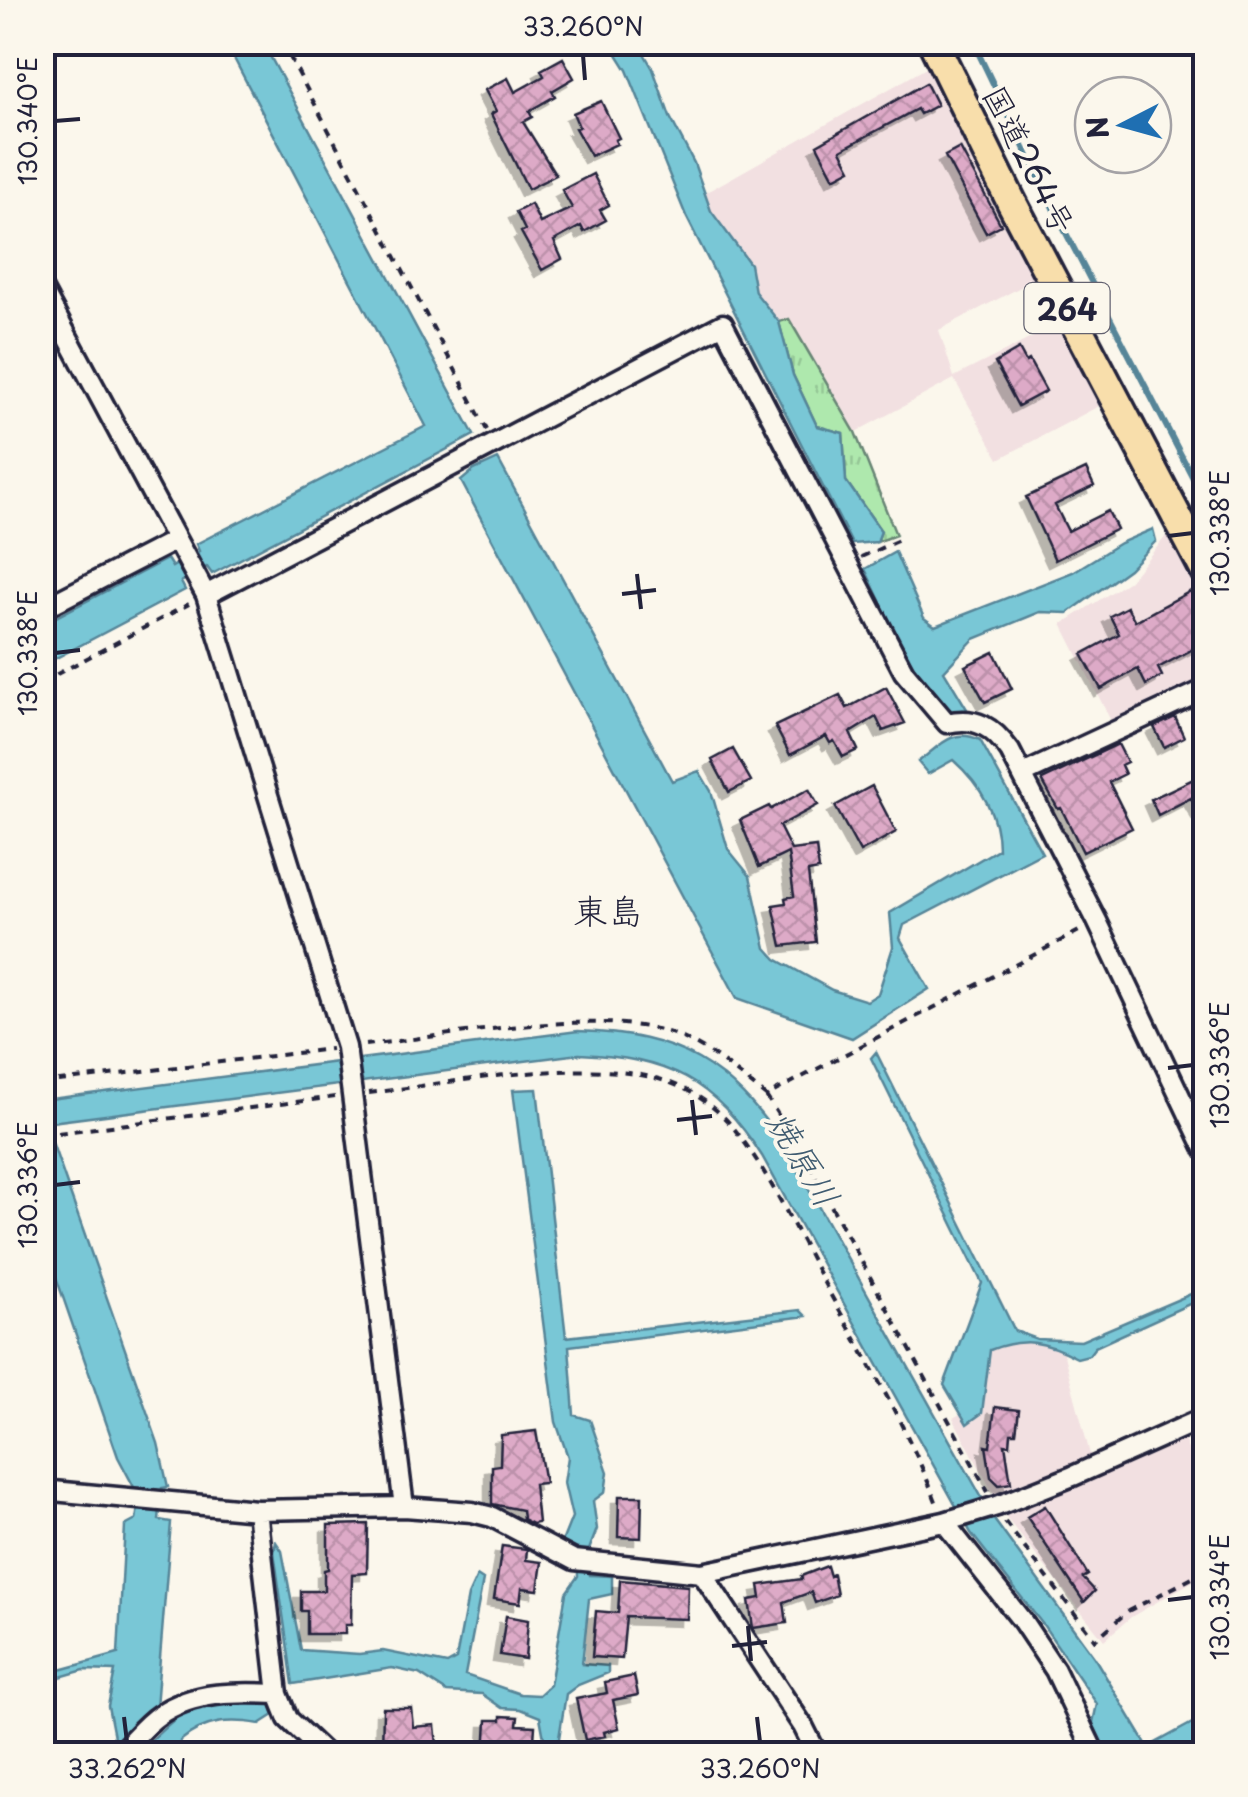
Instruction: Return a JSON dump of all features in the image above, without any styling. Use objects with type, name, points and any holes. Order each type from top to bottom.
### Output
[{"type":"highway","name":"国道264号","points":[[933,42],[1012,203],[1206,572]]},
{"type":"street","points":[[42,289],[202,587],[346,1047],[404,1507]]},
{"type":"street","points":[[202,587],[494,443],[723,324],[904,672],[947,723],[968,719],[982,723],[1001,738],[1023,774],[1206,1151]]},
{"type":"street","points":[[42,609],[180,547]]},
{"type":"street","points":[[1023,774],[1206,690]]},
{"type":"street","points":[[42,1490],[257,1510],[404,1507],[472,1512],[492,1517],[574,1560],[702,1574],[944,1522],[996,1506],[1206,1417]]},
{"type":"street","points":[[257,1510],[278,1694],[288,1719],[325,1754]]},
{"type":"street","points":[[944,1522],[1023,1622],[1055,1670],[1094,1754]]},
{"type":"street","points":[[702,1574],[818,1754]]},
{"type":"street","points":[[131,1742],[160,1714],[194,1700],[234,1692],[278,1694]]},
{"type":"path","points":[[282,42],[494,443]]},
{"type":"path","points":[[848,564],[900,540]]},
{"type":"path","points":[[42,682],[202,587]]},
{"type":"path","points":[[766,1096],[1097,921]]},
{"type":"path","points":[[42,1084],[550,1025],[657,1029],[719,1057],[766,1096],[800,1148],[1006,1526],[1094,1640],[1128,1611],[1206,1572]]},
{"type":"path","points":[[42,1134],[558,1072],[628,1072],[659,1078],[689,1090],[735,1130],[781,1205],[918,1455],[944,1522]]},
{"type":"shaded area","points":[[928,67],[1034,280],[939,330],[954,377],[1057,325],[1099,406],[999,459],[954,379],[822,450],[696,198]]},
{"type":"shaded area","points":[[1167,535],[1205,608],[1205,680],[1113,725],[1062,624],[1129,581]]},
{"type":"shaded area","points":[[983,1336],[1061,1344],[1091,1458],[1182,1435],[1205,1489],[1205,1574],[1131,1617],[1104,1640],[1007,1519],[953,1418],[978,1404]]},
{"type":"green space","points":[[789,319],[855,432],[896,535],[877,542],[881,531],[846,481],[843,433],[817,426],[793,375],[779,322]]},
{"type":"water","points":[[226,43],[263,43],[474,435],[212,574],[207,567],[181,582],[185,590],[43,665],[43,624],[167,559],[172,567],[199,551],[196,544],[426,426]]},
{"type":"water","points":[[610,43],[638,43],[653,69],[711,211],[750,264],[755,292],[779,322],[793,375],[817,426],[843,433],[846,481],[881,531],[877,542],[852,544],[686,216],[627,70]]},
{"type":"water","points":[[498,459],[672,781],[699,771],[711,791],[728,849],[750,876],[766,948],[776,959],[832,990],[867,1001],[878,994],[893,947],[890,913],[998,849],[991,811],[963,769],[953,760],[928,774],[918,762],[954,737],[980,740],[1042,853],[904,925],[900,938],[929,989],[852,1038],[737,998],[461,481]]},
{"type":"water","points":[[1153,529],[1156,541],[1129,569],[1068,613],[1040,612],[974,639],[944,671],[967,709],[944,712],[904,651],[865,569],[895,552],[924,618],[935,626],[1073,572],[1120,543]]},
{"type":"water","points":[[578,1031],[614,1033],[673,1047],[722,1075],[764,1118],[785,1147],[995,1521],[1094,1657],[1148,1747],[1205,1716],[1205,1754],[1106,1754],[1092,1727],[1097,1704],[1044,1626],[971,1533],[762,1156],[726,1109],[686,1078],[638,1061],[579,1054],[43,1123],[42,1100]]},
{"type":"water","points":[[876,1052],[1015,1331],[1037,1339],[1081,1341],[1205,1288],[1205,1297],[1077,1358],[1034,1343],[1013,1343],[990,1350],[982,1413],[967,1424],[944,1385],[982,1283],[871,1058]]},
{"type":"water","points":[[537,1089],[566,1337],[800,1310],[806,1316],[569,1346],[574,1415],[590,1420],[608,1472],[605,1492],[593,1501],[597,1529],[589,1550],[590,1575],[612,1576],[612,1594],[589,1599],[582,1664],[608,1666],[608,1673],[566,1694],[559,1738],[562,1754],[547,1754],[540,1717],[520,1709],[502,1708],[482,1694],[447,1692],[419,1674],[392,1668],[293,1684],[274,1552],[276,1542],[282,1551],[301,1650],[359,1654],[383,1651],[447,1664],[456,1659],[468,1596],[477,1576],[483,1580],[465,1675],[520,1694],[539,1695],[550,1685],[566,1593],[578,1576],[577,1551],[562,1542],[572,1517],[564,1483],[568,1457],[556,1422],[513,1090]]},
{"type":"water","points":[[52,1142],[158,1443],[168,1487],[162,1488],[159,1520],[171,1522],[156,1707],[134,1726],[148,1743],[186,1712],[217,1701],[241,1698],[271,1705],[274,1715],[260,1724],[208,1725],[180,1741],[180,1754],[136,1754],[139,1750],[129,1733],[115,1742],[108,1706],[115,1671],[84,1670],[43,1682],[42,1675],[118,1654],[125,1526],[136,1520],[141,1488],[134,1487],[118,1457],[43,1239],[43,1143]]},
{"type":"building","points":[[563,58],[574,78],[552,91],[555,96],[529,111],[532,117],[523,122],[556,175],[528,189],[491,114],[496,111],[485,90],[508,78],[515,92],[544,76],[541,70]]},
{"type":"building","points":[[926,83],[937,105],[920,114],[917,109],[841,150],[851,169],[834,178],[817,145]]},
{"type":"building","points":[[601,101],[619,138],[615,140],[617,144],[591,156],[575,128],[579,127],[573,113]]},
{"type":"building","points":[[960,148],[1001,225],[986,233],[945,156]]},
{"type":"building","points":[[593,174],[609,205],[600,210],[606,220],[584,232],[581,226],[554,241],[562,259],[542,270],[521,232],[525,230],[516,212],[531,204],[540,223],[572,208],[562,190]]},
{"type":"building","points":[[1019,349],[1046,391],[1018,406],[995,363]]},
{"type":"building","points":[[1086,469],[1094,486],[1055,505],[1068,531],[1108,511],[1117,529],[1055,560],[1026,497]]},
{"type":"building","points":[[1191,591],[1206,619],[1206,642],[1158,668],[1162,676],[1146,685],[1138,669],[1101,689],[1082,654],[1119,634],[1110,616],[1127,607],[1135,621]]},
{"type":"building","points":[[994,652],[1012,689],[985,702],[965,666]]},
{"type":"building","points":[[886,687],[905,723],[883,731],[876,717],[850,733],[858,750],[843,757],[834,741],[830,743],[826,736],[790,755],[775,726],[840,695],[847,708]]},
{"type":"building","points":[[1175,717],[1184,737],[1164,747],[1154,727]]},
{"type":"building","points":[[1118,744],[1127,762],[1121,765],[1125,774],[1109,782],[1132,828],[1083,852],[1042,780]]},
{"type":"building","points":[[733,749],[751,781],[729,792],[712,760]]},
{"type":"building","points":[[1206,773],[1206,823],[1191,798],[1158,815],[1151,799]]},
{"type":"building","points":[[872,786],[896,832],[860,852],[835,806]]},
{"type":"building","points":[[809,789],[818,805],[779,826],[791,850],[816,847],[819,870],[808,872],[816,942],[782,946],[773,905],[786,903],[785,898],[794,896],[788,853],[759,867],[740,820]]},
{"type":"building","points":[[995,1407],[1019,1410],[1016,1433],[1011,1433],[1010,1445],[1005,1444],[1011,1483],[999,1485],[991,1477],[986,1446],[990,1447]]},
{"type":"building","points":[[536,1431],[545,1483],[534,1484],[538,1523],[532,1524],[523,1519],[522,1510],[492,1504],[492,1466],[500,1465],[501,1435]]},
{"type":"building","points":[[619,1496],[642,1496],[641,1538],[618,1537]]},
{"type":"building","points":[[1045,1506],[1088,1575],[1083,1578],[1095,1591],[1084,1602],[1027,1517]]},
{"type":"building","points":[[368,1524],[367,1573],[352,1574],[351,1625],[345,1625],[345,1634],[307,1634],[307,1611],[301,1611],[301,1591],[324,1591],[328,1525]]},
{"type":"building","points":[[502,1546],[527,1549],[526,1560],[542,1562],[538,1590],[522,1588],[520,1603],[494,1599]]},
{"type":"building","points":[[827,1566],[830,1576],[833,1574],[837,1595],[815,1603],[811,1592],[784,1602],[787,1623],[753,1628],[749,1600],[761,1598],[759,1585],[802,1579],[801,1576]]},
{"type":"building","points":[[620,1580],[688,1586],[687,1619],[626,1617],[622,1659],[592,1657],[596,1611],[618,1613]]},
{"type":"building","points":[[506,1616],[528,1620],[525,1659],[500,1655]]},
{"type":"building","points":[[634,1676],[638,1695],[613,1700],[619,1728],[585,1740],[576,1699],[607,1693],[605,1682]]},
{"type":"building","points":[[383,1708],[411,1708],[413,1727],[435,1725],[438,1754],[382,1754]]},
{"type":"building","points":[[501,1716],[518,1717],[517,1725],[535,1726],[534,1741],[526,1741],[525,1754],[485,1754],[487,1720],[501,1720]]},
{"type":"waterway","points":[[973,42],[1053,208],[1206,503]]},
{"type":"district","name":"東島","points":[[608,909]]},
{"type":"water label","name":"焼原川","points":[[805,1158]]}]
